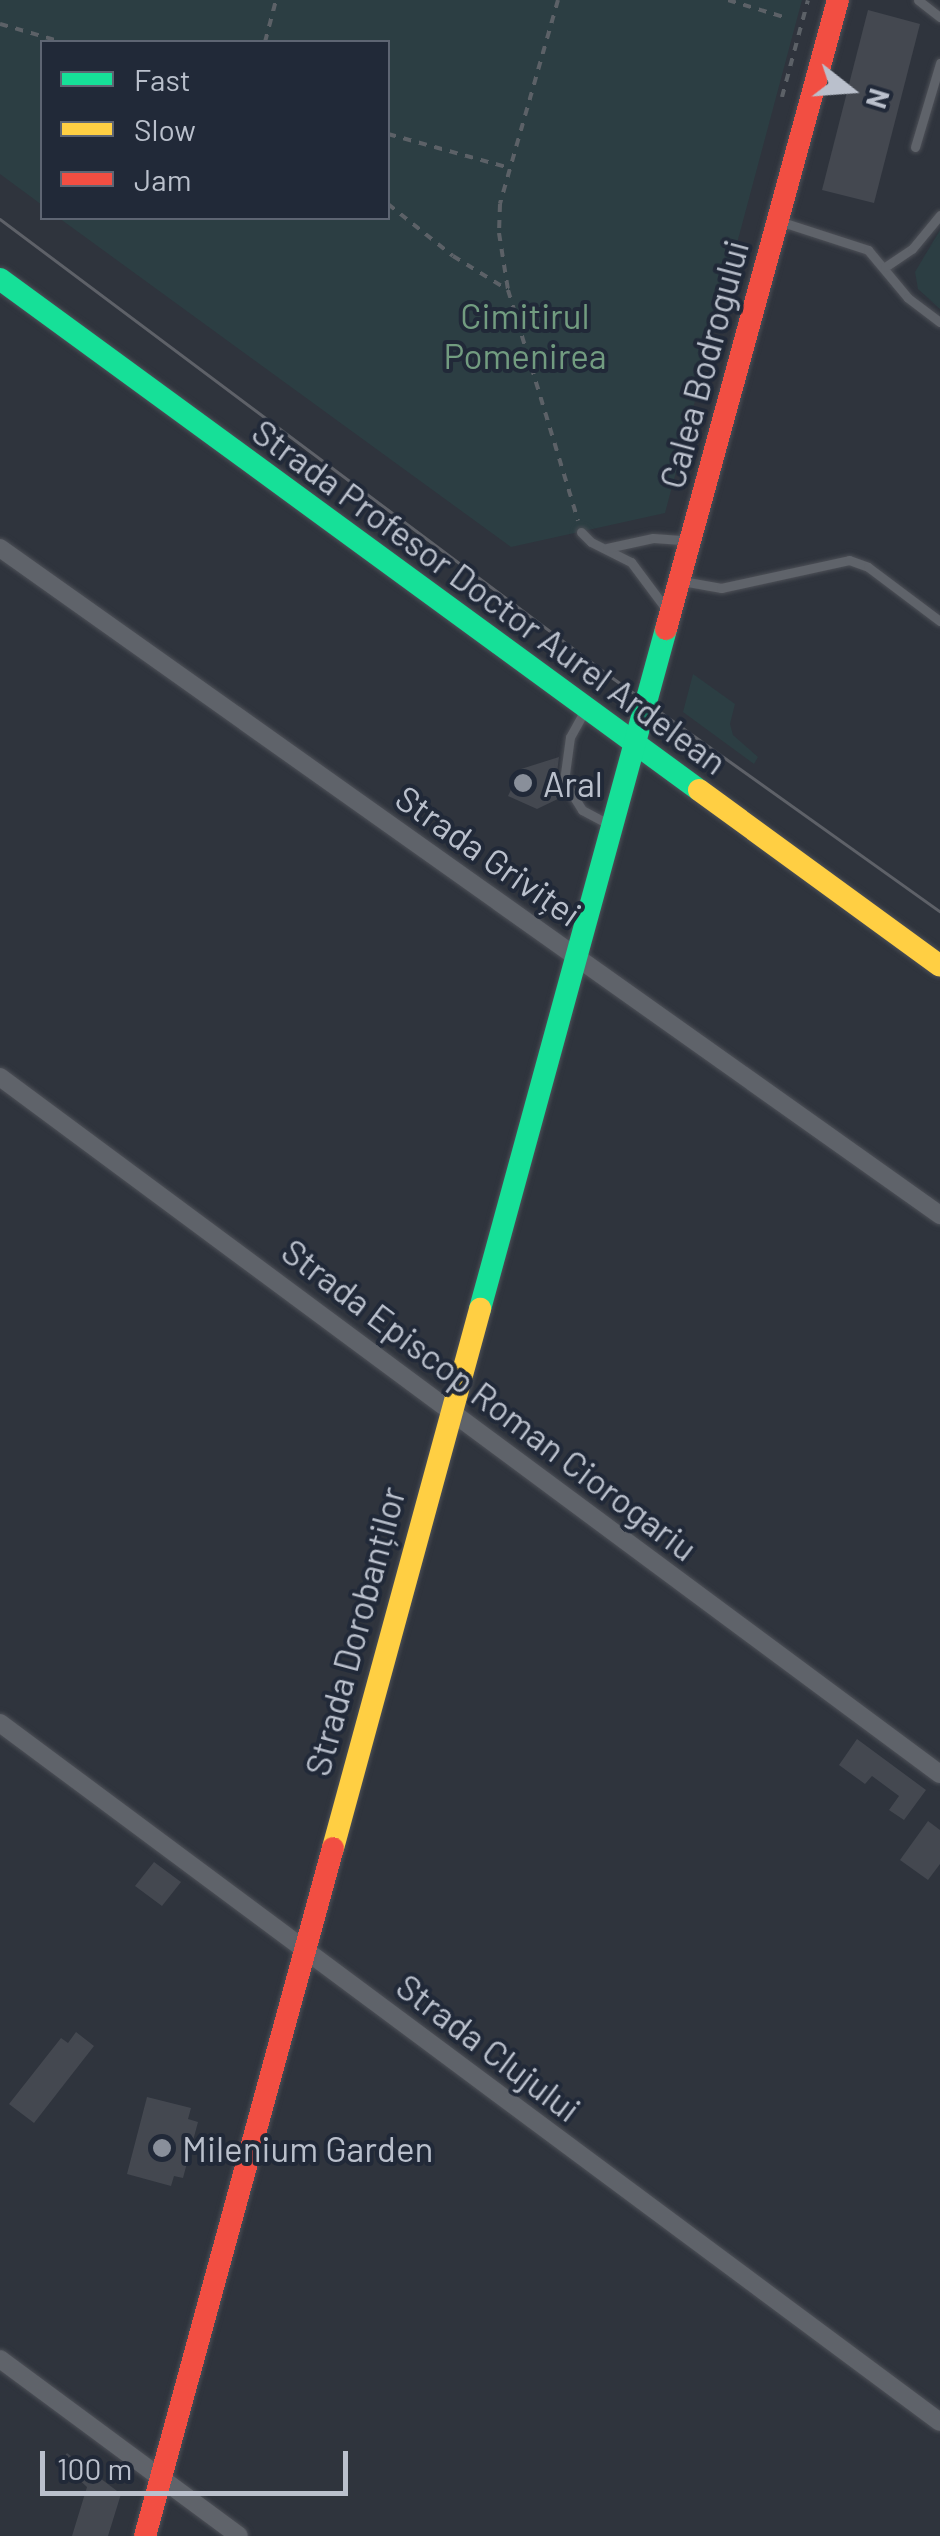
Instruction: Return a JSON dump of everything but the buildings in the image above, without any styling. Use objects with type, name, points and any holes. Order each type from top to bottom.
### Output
[{"type":"main road","name":"Calea Bodrogului","points":[[633,745],[838,0]]},
{"type":"main road","name":"Strada Profesor Doctor Aurel Ardelean","points":[[0,279],[940,966]]},
{"type":"main road","name":"Strada Dorobanților","points":[[145,2536],[633,745]]},
{"type":"street","name":"Strada Griviței","points":[[0,548],[940,1214]]},
{"type":"street","name":"Strada Episcop Roman Ciorogariu","points":[[0,1077],[940,1774]]},
{"type":"street","name":"Strada Clujului","points":[[0,1723],[940,2422]]},
{"type":"street","points":[[0,2359],[239,2536]]},
{"type":"lane","points":[[918,0],[940,17]]},
{"type":"lane","points":[[915,147],[940,62]]},
{"type":"lane","points":[[884,267],[912,249],[940,216]]},
{"type":"lane","points":[[779,221],[859,245],[884,267],[908,298],[940,322]]},
{"type":"lane","points":[[581,532],[638,568],[670,616]]},
{"type":"lane","points":[[604,548],[664,537],[691,540]]},
{"type":"lane","points":[[680,581],[721,588],[849,560],[868,567],[940,621]]},
{"type":"lane","points":[[585,710],[570,738],[564,780],[582,810],[610,825]]},
{"type":"path","points":[[266,40],[276,0]]},
{"type":"path","points":[[558,0],[500,204],[500,232],[508,290],[581,532]]},
{"type":"path","points":[[728,0],[788,18]]},
{"type":"path","points":[[782,98],[808,0]]},
{"type":"path","points":[[0,24],[55,40]]},
{"type":"path","points":[[390,135],[510,168]]},
{"type":"path","points":[[390,206],[453,256],[508,290]]},
{"type":"green space","name":"Cimitirul Pomenirea","points":[[0,0],[802,0],[665,513],[511,547],[62,220],[390,220],[390,40],[40,40],[40,204],[0,174]]},
{"type":"green space","points":[[940,230],[940,309],[918,289],[915,272]]},
{"type":"green space","points":[[693,674],[735,704],[730,724],[733,735],[758,757],[754,764],[683,712]]},
{"type":"tram line","points":[[0,219],[610,676],[940,911]]},
{"type":"traffic: fast","points":[[0,279],[699,790]]},
{"type":"traffic: fast","points":[[480,1309],[666,629]]},
{"type":"traffic: slow","points":[[699,790],[940,966]]},
{"type":"traffic: slow","points":[[333,1848],[480,1309]]},
{"type":"traffic: jam","points":[[666,629],[838,0]]},
{"type":"traffic: jam","points":[[145,2536],[333,1848]]},
{"type":"place","name":"Aral","points":[[523,783]]},
{"type":"place","name":"Milenium Garden","points":[[162,2148]]}]
